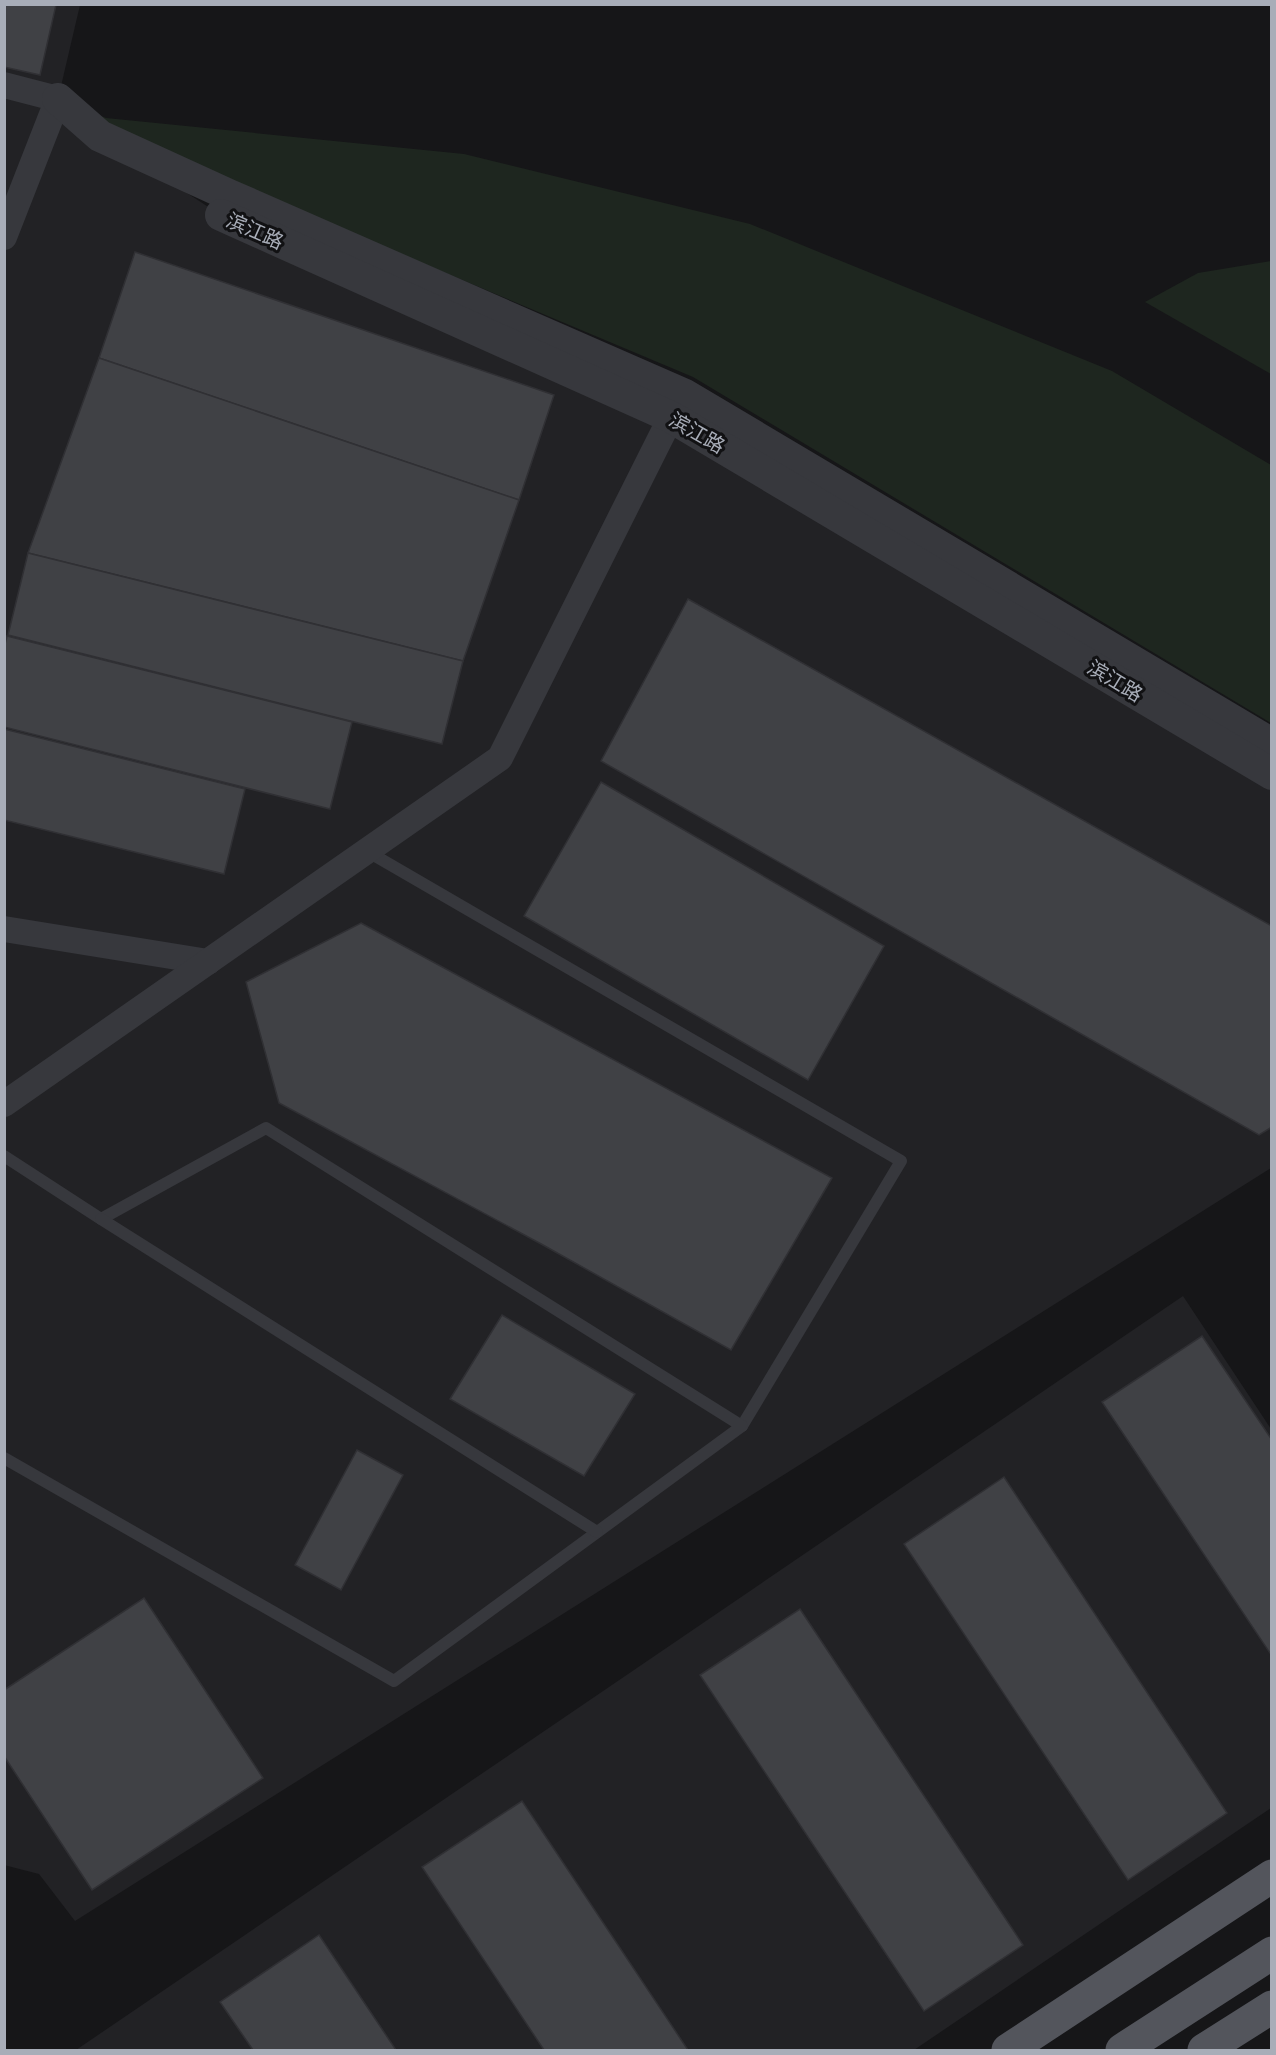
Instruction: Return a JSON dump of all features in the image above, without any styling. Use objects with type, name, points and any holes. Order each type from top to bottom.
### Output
[{"type":"main road","points":[[1008,2050],[1272,1876]]},
{"type":"main road","points":[[1122,2050],[1272,1953]]},
{"type":"main road","points":[[1204,2050],[1272,2007]]},
{"type":"street","points":[[4,85],[58,99],[100,136],[685,395],[1272,744]]},
{"type":"street","points":[[4,237],[58,99]]},
{"type":"street","name":"滨江路","points":[[100,136],[219,214],[671,417],[1272,774]]},
{"type":"street","points":[[4,1104],[500,758],[671,417]]},
{"type":"street","points":[[4,929],[208,962]]},
{"type":"lane","points":[[4,1458],[394,1681],[742,1426],[901,1161],[365,850]]},
{"type":"lane","points":[[101,1219],[266,1128],[742,1426]]},
{"type":"lane","points":[[4,1156],[597,1532]]},
{"type":"shaded area","points":[[4,5],[80,5],[58,99],[100,136],[219,214],[671,417],[1272,774],[1271,1168],[75,1921],[39,1874],[4,1865]]},
{"type":"shaded area","points":[[58,99],[106,118],[464,154],[750,224],[1112,371],[1271,465],[1271,723],[693,377],[103,129]]},
{"type":"shaded area","points":[[1271,261],[1271,374],[1145,302],[1198,273]]},
{"type":"shaded area","points":[[1183,1296],[1271,1429],[1271,1808],[914,2050],[76,2050]]},
{"type":"building","points":[[4,4],[56,5],[40,75],[4,67]]},
{"type":"building","points":[[135,252],[554,395],[519,500],[99,358]]},
{"type":"building","points":[[99,358],[519,500],[463,661],[28,553]]},
{"type":"building","points":[[28,553],[463,661],[442,744],[8,635]]},
{"type":"building","points":[[688,599],[1272,926],[1272,1127],[1259,1135],[601,761]]},
{"type":"building","points":[[7,636],[352,722],[330,809],[4,727],[4,648]]},
{"type":"building","points":[[4,729],[245,789],[224,874],[4,820]]},
{"type":"building","points":[[601,782],[884,946],[808,1080],[524,916]]},
{"type":"building","points":[[361,923],[832,1178],[731,1350],[543,1245],[279,1103],[246,982]]},
{"type":"building","points":[[502,1315],[635,1394],[584,1476],[450,1399]]},
{"type":"building","points":[[1202,1336],[1272,1440],[1272,1656],[1102,1402]]},
{"type":"building","points":[[357,1450],[403,1475],[341,1590],[295,1565]]},
{"type":"building","points":[[1004,1477],[1227,1813],[1128,1880],[904,1544]]},
{"type":"building","points":[[144,1598],[263,1778],[92,1890],[4,1756],[4,1690]]},
{"type":"building","points":[[800,1609],[1023,1945],[924,2011],[700,1675]]},
{"type":"building","points":[[522,1801],[688,2050],[544,2050],[422,1867]]},
{"type":"building","points":[[319,1935],[396,2050],[253,2050],[220,2002]]}]
